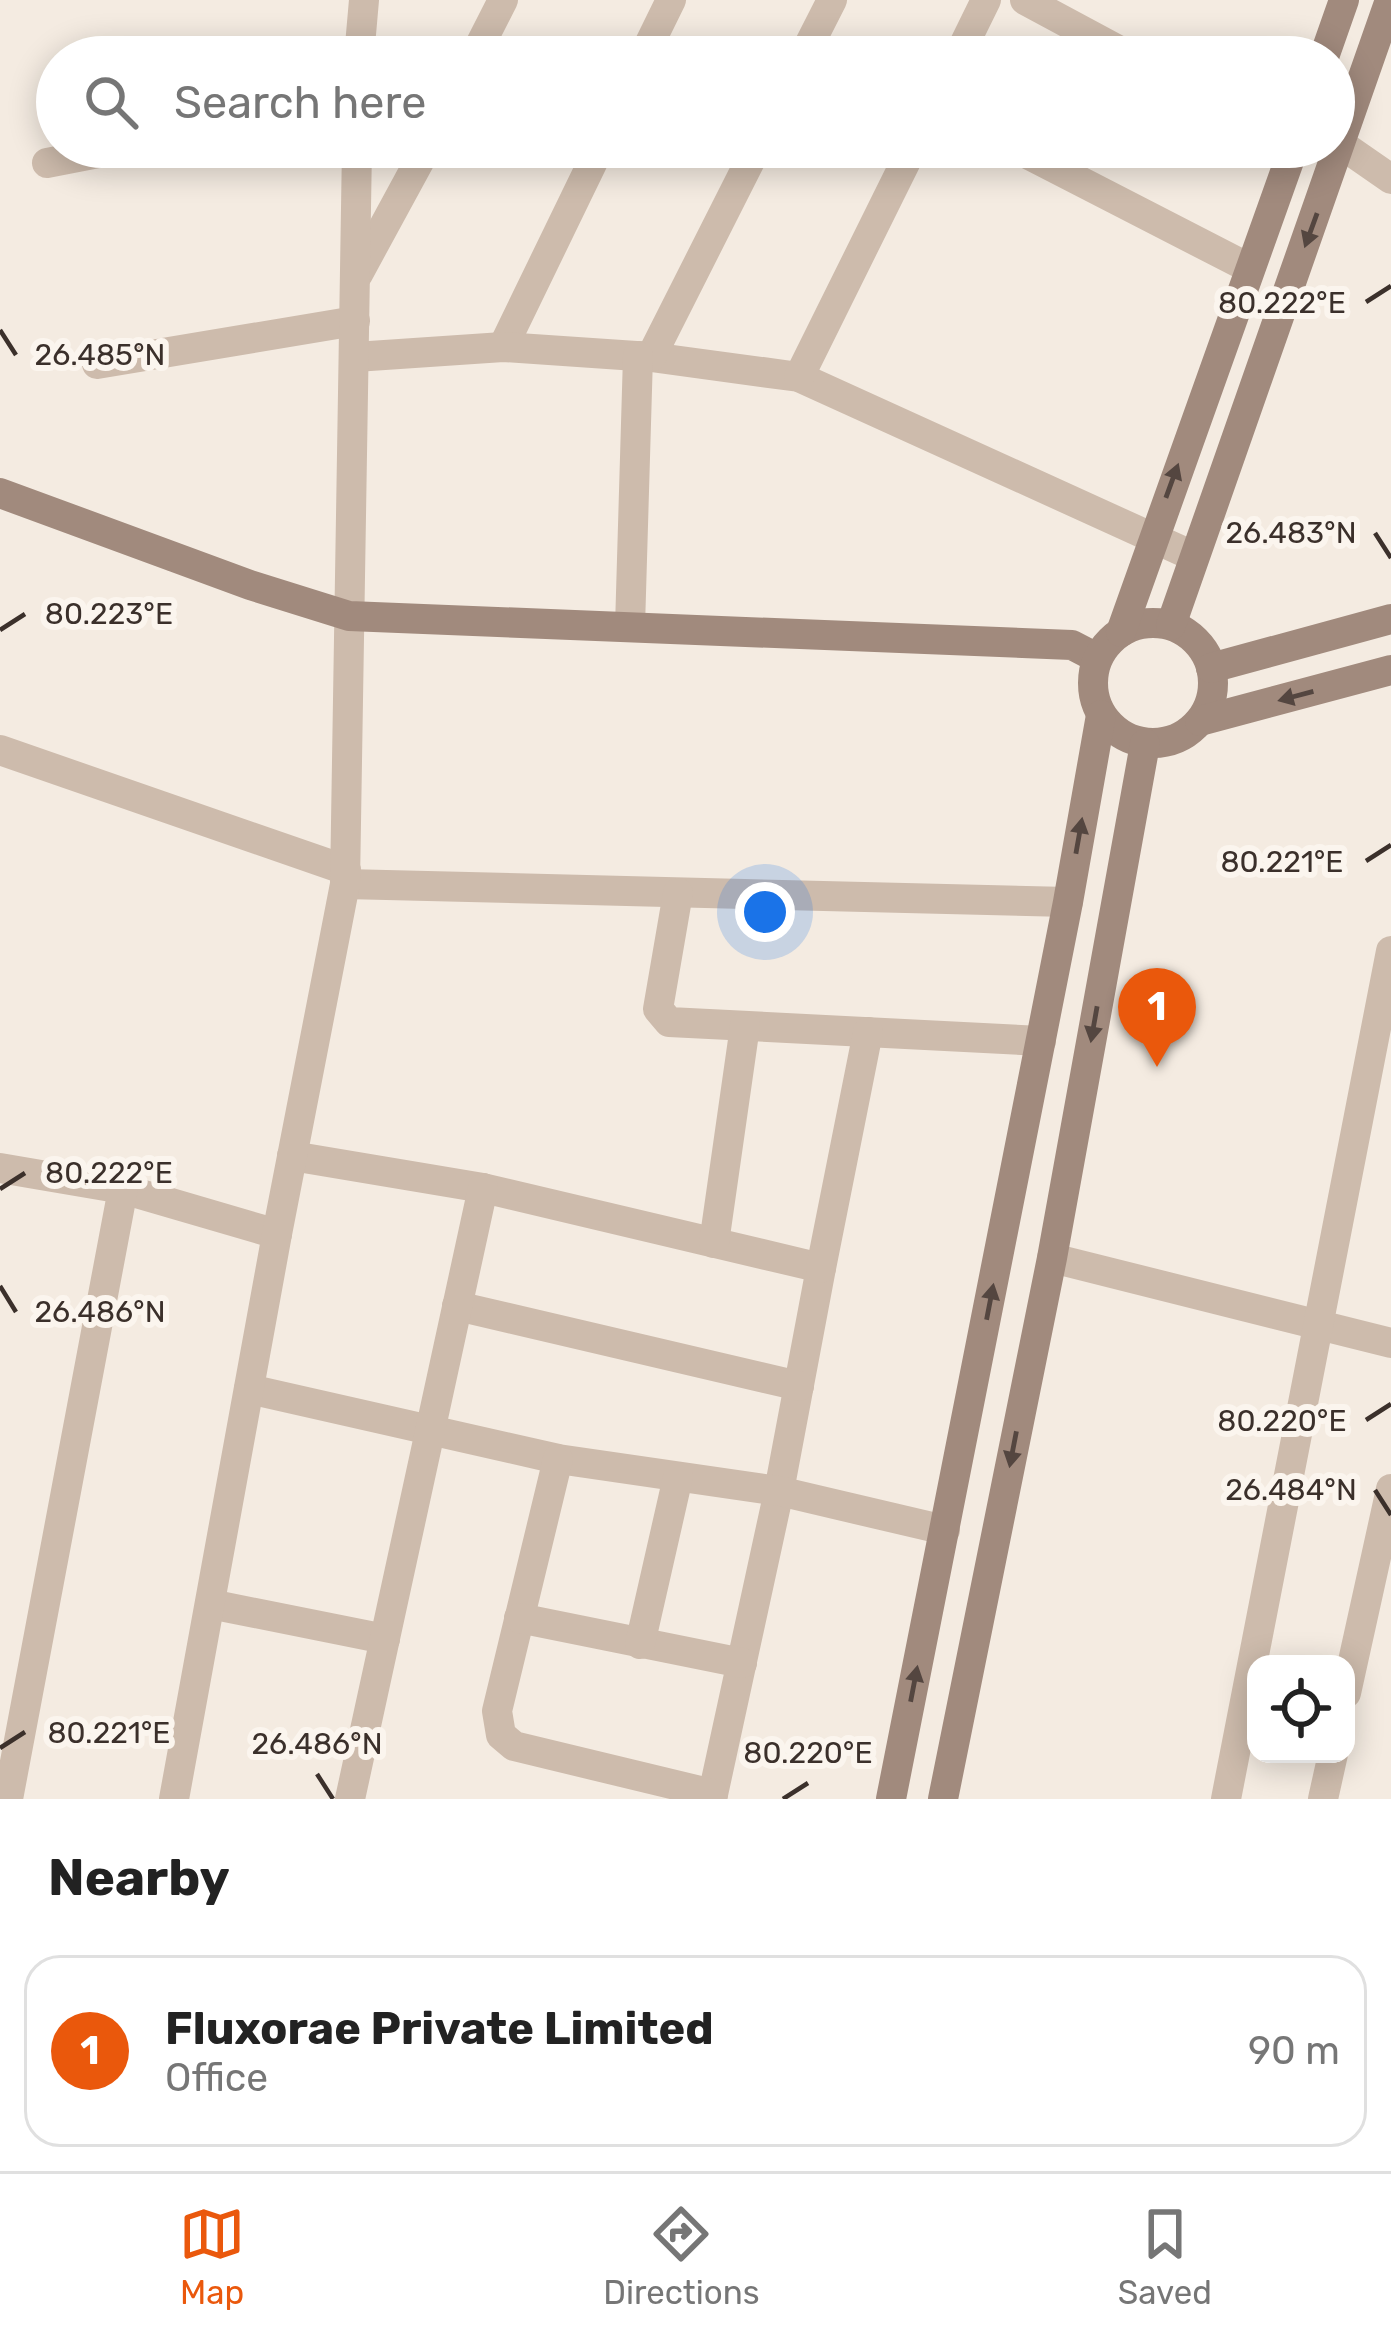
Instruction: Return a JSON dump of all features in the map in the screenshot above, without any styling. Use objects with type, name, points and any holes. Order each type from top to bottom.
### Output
[{"type":"street","points":[[359,36],[364,0]]},
{"type":"street","points":[[485,36],[503,0]]},
{"type":"street","points":[[653,36],[671,0]]},
{"type":"street","points":[[814,36],[832,0]]},
{"type":"street","points":[[968,36],[986,0]]},
{"type":"street","points":[[1025,0],[1092,36]]},
{"type":"street","points":[[1331,36],[1344,0]]},
{"type":"street","points":[[1355,106],[1390,0]]},
{"type":"street","points":[[1355,154],[1391,179]]},
{"type":"street","points":[[174,1799],[345,877],[357,168]]},
{"type":"street","points":[[356,279],[416,168]]},
{"type":"street","points":[[503,347],[590,168]]},
{"type":"street","points":[[630,627],[644,356],[746,168]]},
{"type":"street","points":[[799,377],[904,168]]},
{"type":"street","points":[[1055,168],[1250,268]]},
{"type":"street","points":[[1286,168],[1120,632],[1097,658],[1093,697],[1101,715],[1120,734],[1145,744],[1172,741],[1201,721],[1391,670]]},
{"type":"street","points":[[1171,626],[1334,168]]},
{"type":"street","points":[[97,364],[355,321]]},
{"type":"street","points":[[355,357],[503,347],[644,356],[799,377],[1193,556]]},
{"type":"street","points":[[0,493],[250,585],[349,616],[1072,645],[1097,658]]},
{"type":"street","points":[[1211,668],[1391,620]]},
{"type":"street","points":[[1120,632],[1152,622],[1171,626],[1203,650],[1214,686],[1201,721]]},
{"type":"street","points":[[891,1799],[1101,715]]},
{"type":"street","points":[[943,1799],[1052,1258],[1145,744]]},
{"type":"street","points":[[0,750],[345,877],[1068,902]]},
{"type":"street","points":[[678,892],[658,1009],[668,1022],[1041,1041]]},
{"type":"street","points":[[1226,1799],[1318,1323],[1377,1102],[1391,951]]},
{"type":"street","points":[[714,1243],[745,1026]]},
{"type":"street","points":[[558,1459],[497,1711],[502,1735],[514,1746],[713,1796],[779,1491],[868,1032]]},
{"type":"street","points":[[292,1156],[483,1188],[821,1268]]},
{"type":"street","points":[[0,1168],[123,1189],[277,1234]]},
{"type":"street","points":[[350,1799],[483,1188]]},
{"type":"street","points":[[8,1799],[123,1189]]},
{"type":"street","points":[[1052,1258],[1391,1343]]},
{"type":"street","points":[[457,1306],[799,1386]]},
{"type":"street","points":[[249,1389],[558,1459],[779,1491],[945,1531]]},
{"type":"street","points":[[640,1644],[678,1477]]},
{"type":"street","points":[[1354,1655],[1391,1490]]},
{"type":"street","points":[[210,1604],[385,1640]]},
{"type":"street","points":[[519,1618],[742,1663]]},
{"type":"street","points":[[1323,1799],[1331,1763]]},
{"type":"place","name":"Fluxorae Private Limited","points":[[1157,1067]]}]
